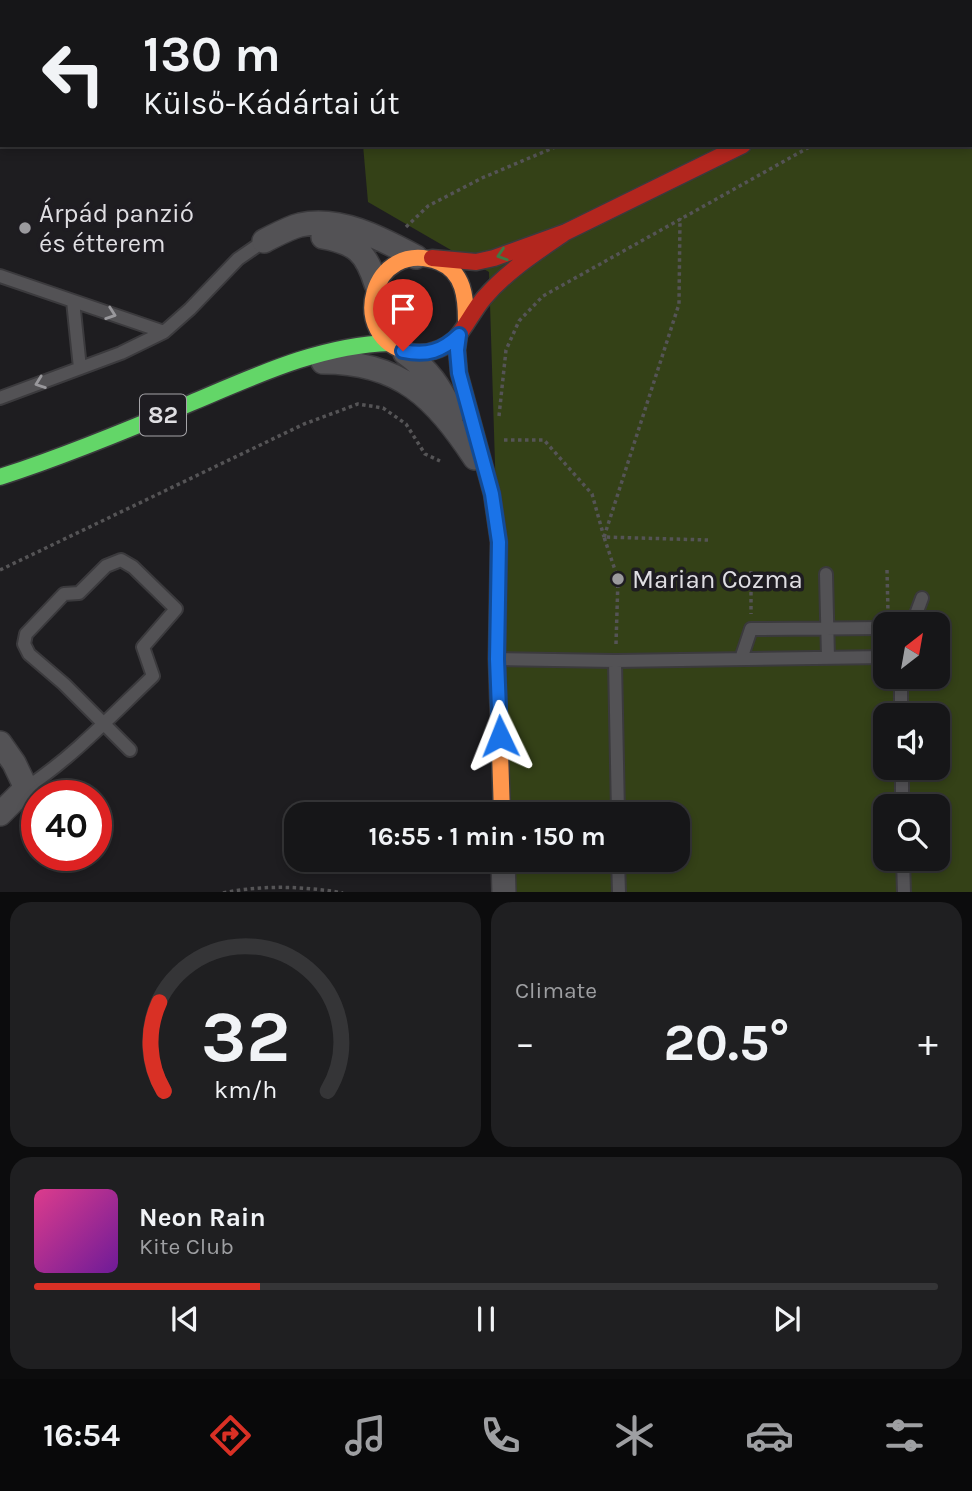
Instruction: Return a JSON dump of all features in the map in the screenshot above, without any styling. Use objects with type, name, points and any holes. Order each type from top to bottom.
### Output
[{"type":"main road","name":"82","points":[[424,257],[476,262],[494,258],[566,232],[739,147]]},
{"type":"main road","name":"82","points":[[0,477],[54,460],[281,368],[343,346],[367,342],[418,354],[434,352],[448,346],[503,277],[566,232]]},
{"type":"main road","points":[[356,317],[386,270],[400,261],[424,257],[447,265],[467,290],[469,306],[457,350],[459,373],[492,494],[499,542],[497,659],[502,802]]},
{"type":"main road","points":[[374,292],[373,316],[379,331],[396,347]]},
{"type":"main road","name":"82","points":[[281,368],[332,337]]},
{"type":"main road","name":"82","points":[[0,489],[54,460]]},
{"type":"main road","points":[[479,463],[492,494]]},
{"type":"street","points":[[264,241],[301,225],[322,224],[368,233],[424,257]]},
{"type":"street","points":[[264,241],[293,237],[322,237],[344,241],[361,251],[372,269],[374,292]]},
{"type":"street","points":[[396,347],[425,368],[441,389],[479,463]]},
{"type":"street","points":[[281,368],[338,362],[373,368],[408,383],[434,403],[479,463]]},
{"type":"street","points":[[0,743],[22,780]]},
{"type":"street","points":[[0,814],[21,793]]},
{"type":"street","points":[[504,872],[505,892]]},
{"type":"lane","points":[[0,398],[121,353],[164,332],[238,259],[264,241]]},
{"type":"lane","points":[[0,276],[164,332]]},
{"type":"lane","points":[[73,301],[80,369]]},
{"type":"lane","points":[[38,780],[55,769],[102,724],[153,676],[143,647],[176,609],[133,567],[121,560],[106,566],[79,593],[64,594],[26,634],[24,644],[29,654],[64,684],[102,724],[130,750]]},
{"type":"lane","points":[[826,574],[828,658]]},
{"type":"lane","points":[[917,612],[922,598]]},
{"type":"lane","points":[[741,659],[751,629],[873,626]]},
{"type":"lane","points":[[497,659],[615,661],[873,657]]},
{"type":"lane","points":[[615,661],[618,802]]},
{"type":"lane","points":[[903,871],[904,892]]},
{"type":"lane","points":[[618,872],[619,892]]},
{"type":"path","points":[[390,243],[428,206],[482,178],[556,147]]},
{"type":"path","points":[[499,420],[506,350],[519,321],[543,296],[809,147]]},
{"type":"path","points":[[604,537],[678,304],[680,218]]},
{"type":"path","points":[[0,570],[304,424],[358,404],[383,408],[406,424],[425,454],[440,461]]},
{"type":"path","points":[[495,440],[544,440],[592,494],[618,579],[615,661]]},
{"type":"path","points":[[604,537],[708,540]]},
{"type":"path","points":[[887,570],[887,612]]},
{"type":"path","points":[[751,571],[751,629]]},
{"type":"path","points":[[223,892],[254,887],[319,888],[342,892]]},
{"type":"green space","points":[[363,147],[972,147],[972,892],[509,892],[508,872],[690,872],[690,802],[506,802],[489,272],[368,202]]},
{"type":"traffic: fast","points":[[0,477],[96,442],[288,364],[338,349],[390,343]]},
{"type":"traffic: slow","points":[[455,339],[440,349],[423,353],[411,352],[390,344],[378,329],[372,311],[374,293],[383,276],[397,263],[416,258],[447,266],[454,272],[462,287],[466,321]]},
{"type":"traffic: slow","points":[[459,335],[459,373],[492,494],[499,542],[497,659],[502,802]]},
{"type":"traffic: jam","points":[[432,258],[476,262],[566,232],[739,147]]},
{"type":"traffic: jam","points":[[455,339],[480,303],[502,279],[566,232]]},
{"type":"place","name":"Árpád panzió és étterem","points":[[25,228]]},
{"type":"place","name":"Marian Cozma","points":[[618,579]]},
{"type":"route","points":[[403,351],[418,354],[434,352],[448,346],[459,335],[459,373],[492,494],[499,542],[497,659],[500,736]]}]
